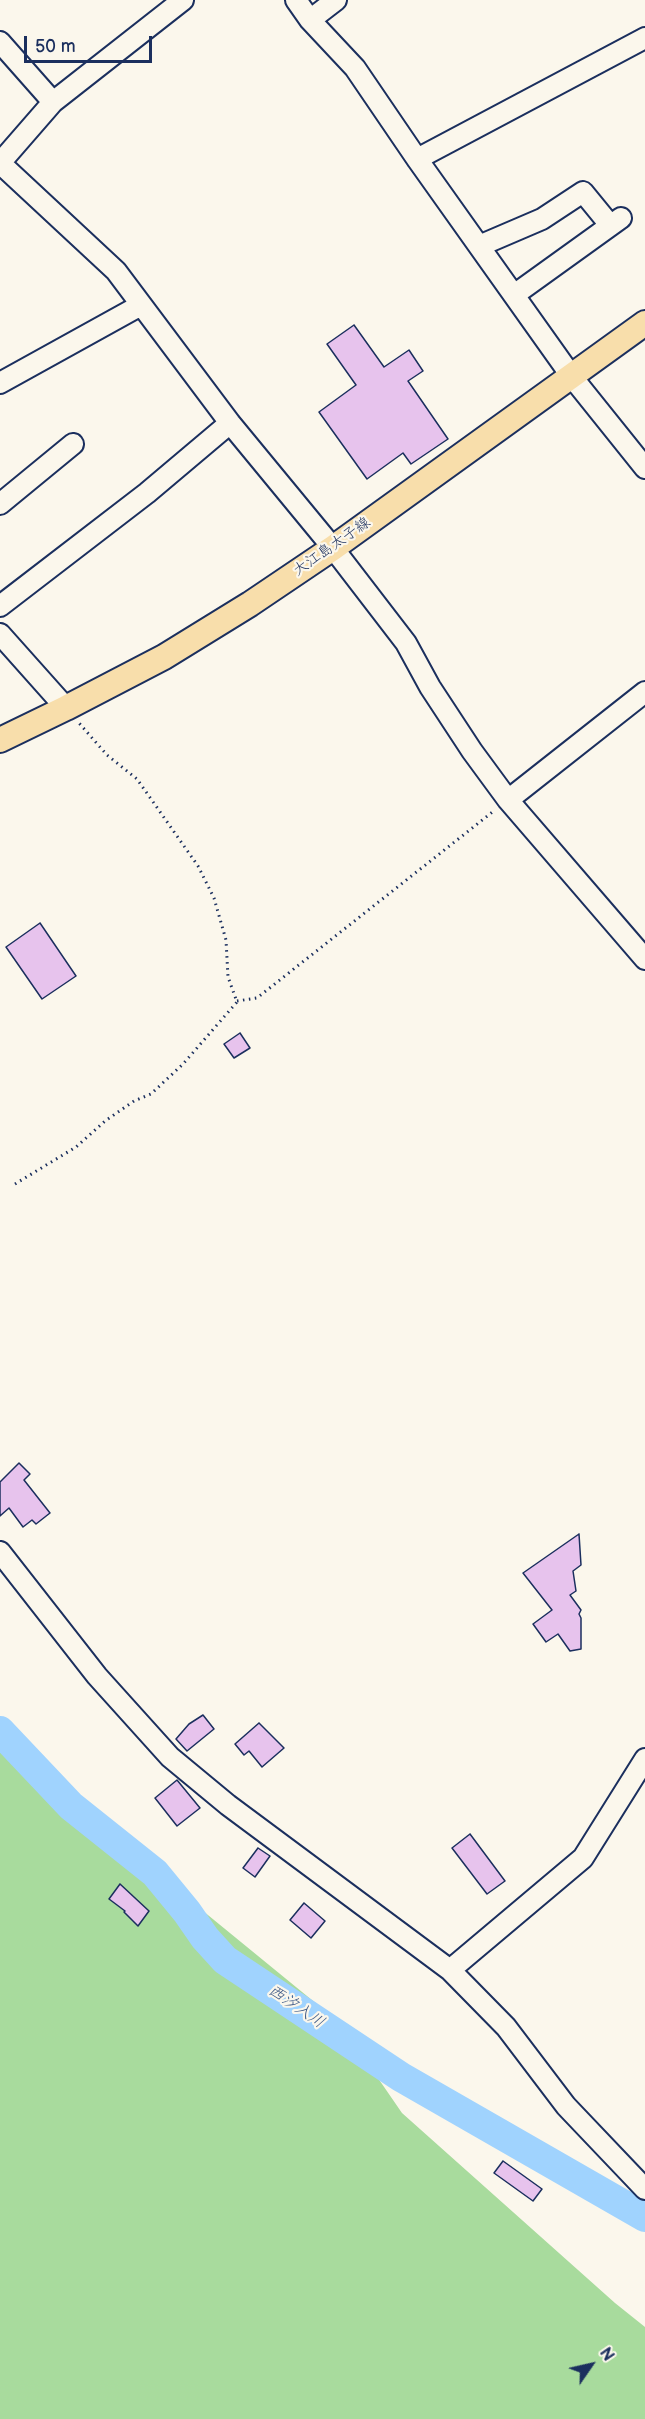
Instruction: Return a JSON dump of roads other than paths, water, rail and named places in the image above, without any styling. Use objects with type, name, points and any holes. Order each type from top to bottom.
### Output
[{"type":"main road","name":"大江島太子線","points":[[0,740],[164,657],[250,604],[333,548],[645,323]]},
{"type":"street","points":[[183,0],[53,102],[0,163],[116,271],[230,423],[333,548],[405,643],[472,751],[508,800],[645,959]]},
{"type":"street","points":[[296,0],[310,20],[355,68],[572,377],[645,468]]},
{"type":"street","points":[[310,20],[336,0]]},
{"type":"street","points":[[417,159],[645,38]]},
{"type":"street","points":[[0,42],[53,102]]},
{"type":"street","points":[[478,246],[542,219],[583,192],[615,221],[514,295]]},
{"type":"street","points":[[0,383],[141,305]]},
{"type":"street","points":[[0,606],[147,493],[230,423]]},
{"type":"street","points":[[0,504],[73,444]]},
{"type":"street","points":[[0,634],[66,708]]},
{"type":"street","points":[[508,800],[645,692]]},
{"type":"street","points":[[0,1552],[97,1676],[170,1757],[228,1805],[450,1970],[506,2027],[566,2106],[645,2189]]},
{"type":"street","points":[[450,1970],[583,1858],[645,1759]]},
{"type":"waterway","name":"西汐入川","points":[[0,1731],[71,1806],[155,1873],[225,1960],[401,2077],[645,2217]]}]
